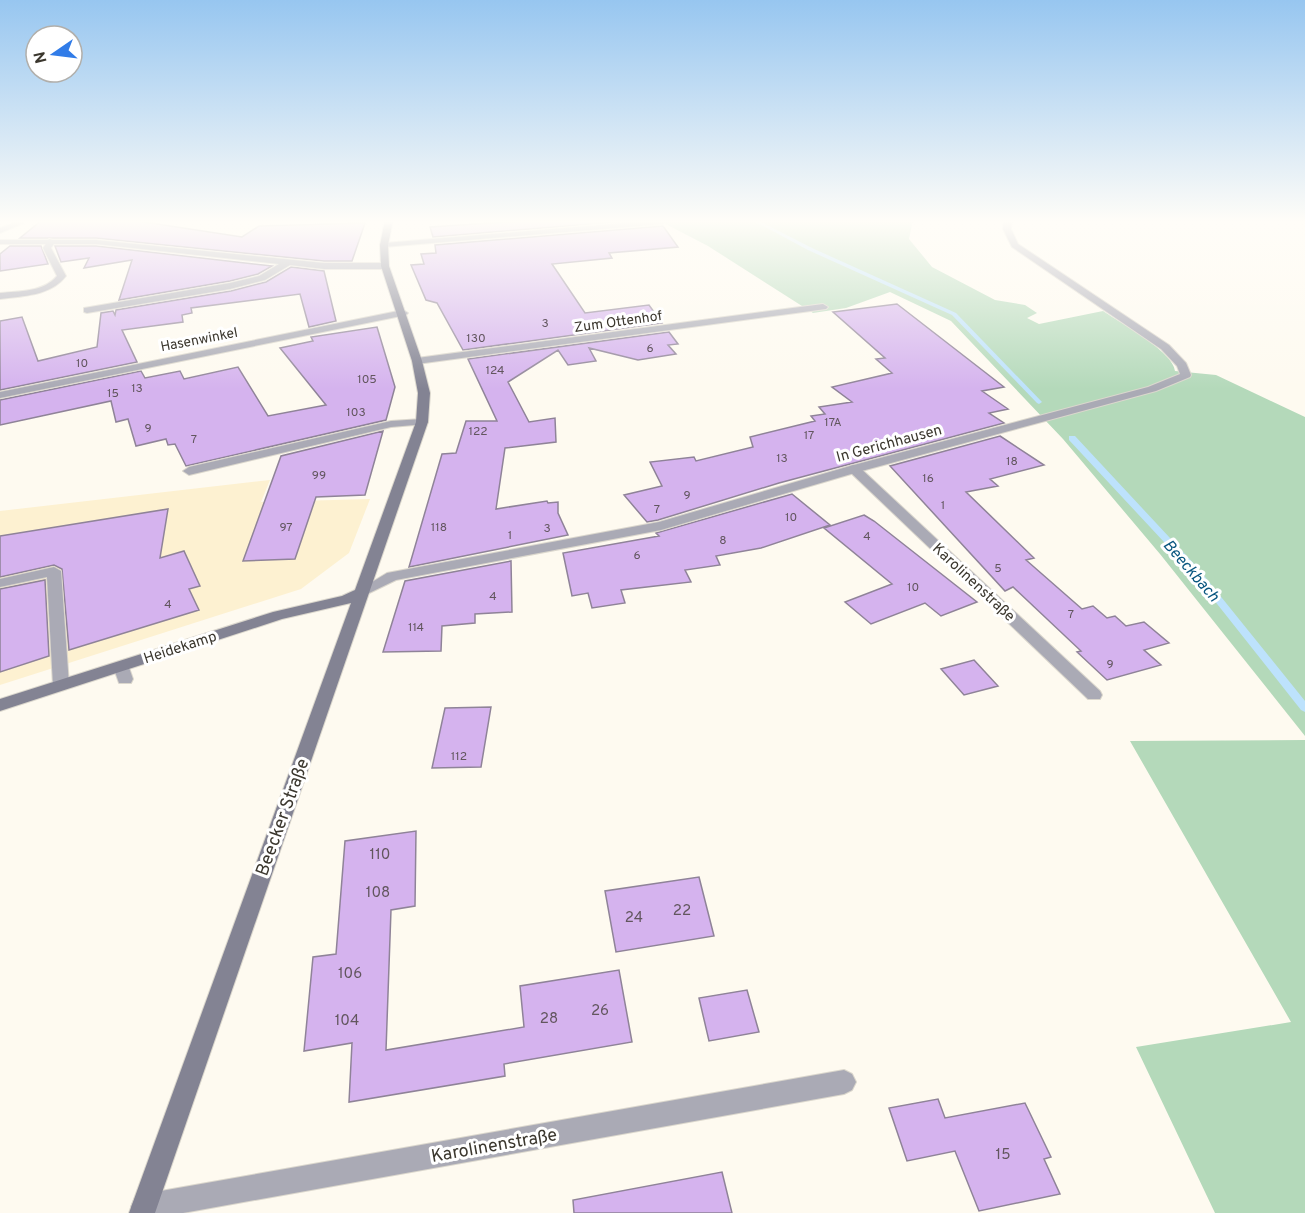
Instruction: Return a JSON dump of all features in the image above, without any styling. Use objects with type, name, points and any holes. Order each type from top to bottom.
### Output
[{"type":"street","points":[[0,296],[42,288],[60,281],[62,277]]},
{"type":"street","points":[[87,310],[230,286],[266,277]]},
{"type":"street","name":"Beecker Straße","points":[[143,1210],[422,422],[424,393],[417,361],[389,277]]},
{"type":"street","name":"In Gerichhausen","points":[[361,593],[392,576],[662,526],[854,469],[1152,389],[1186,375],[1182,365],[1165,347],[1061,277]]},
{"type":"street","name":"Zum Ottenhof","points":[[417,361],[823,307]]},
{"type":"street","name":"Hasenwinkel","points":[[0,395],[371,316],[403,313]]},
{"type":"street","points":[[189,471],[391,424],[422,422]]},
{"type":"street","name":"Karolinenstraße","points":[[854,469],[1094,695]]},
{"type":"street","points":[[0,584],[54,571],[61,685]]},
{"type":"street","name":"Heidekamp","points":[[0,705],[61,685],[123,672],[278,615],[347,599],[361,593]]},
{"type":"street","name":"Karolinenstraße","points":[[143,1210],[844,1082]]},
{"type":"shaded area","points":[[270,480],[261,502],[370,499],[349,553],[301,589],[0,685],[0,511]]},
{"type":"green space","points":[[756,277],[950,277],[995,300],[1025,305],[1037,313],[1027,318],[1039,324],[1103,311],[1166,355],[1175,371],[1216,375],[1305,417],[1305,736],[1160,554],[1063,439],[951,321],[890,292],[846,308],[813,313]]},
{"type":"green space","points":[[1305,740],[1305,1213],[1215,1213],[1136,1047],[1291,1022],[1130,741]]},
{"type":"building","points":[[127,277],[248,277],[230,281],[119,300]]},
{"type":"building","points":[[275,277],[325,277],[336,321],[309,327],[300,294],[191,308],[192,313],[182,315],[183,322],[122,330],[137,362],[0,390],[0,321],[22,317],[38,361],[97,347],[101,313],[113,311],[115,315],[116,310],[231,291],[266,282]]},
{"type":"building","points":[[416,277],[560,277],[585,313],[649,305],[662,323],[463,350],[437,303],[426,300]]},
{"type":"building","points":[[897,304],[1004,387],[982,391],[1008,409],[989,413],[1004,423],[779,483],[658,520],[647,522],[624,495],[662,486],[650,462],[694,457],[696,461],[753,447],[750,437],[815,421],[811,416],[825,414],[819,407],[852,402],[832,387],[892,373],[876,359],[885,358],[833,312]]},
{"type":"building","points":[[377,327],[395,387],[386,420],[186,466],[175,444],[168,445],[166,439],[136,446],[128,419],[116,422],[111,401],[0,425],[0,400],[141,371],[145,378],[180,371],[184,379],[238,367],[268,416],[326,405],[280,348],[313,341],[311,337]]},
{"type":"building","points":[[669,332],[678,344],[668,345],[676,354],[638,360],[589,348],[596,361],[568,365],[558,350],[508,382],[529,422],[555,418],[556,442],[505,448],[496,509],[547,501],[548,503],[558,502],[558,513],[568,535],[409,567],[442,454],[456,453],[466,421],[497,421],[468,359]]},
{"type":"building","points":[[383,431],[365,495],[316,497],[295,559],[243,561],[281,456]]},
{"type":"building","points":[[1000,436],[1044,465],[990,479],[998,486],[966,492],[1034,558],[1026,560],[1082,609],[1093,606],[1107,618],[1115,616],[1126,626],[1144,622],[1169,643],[1144,650],[1161,665],[1107,680],[1077,652],[1081,651],[1013,587],[1005,591],[890,466]]},
{"type":"building","points":[[792,494],[830,525],[761,548],[716,556],[720,565],[685,570],[691,582],[621,590],[625,603],[592,608],[588,593],[572,596],[563,553],[659,536],[656,533]]},
{"type":"building","points":[[168,509],[160,558],[184,551],[200,586],[189,589],[199,610],[69,650],[62,569],[54,565],[0,577],[0,536]]},
{"type":"building","points":[[864,515],[977,602],[941,616],[925,603],[871,624],[845,602],[892,584],[824,528]]},
{"type":"building","points":[[511,561],[512,612],[475,614],[475,623],[442,626],[441,651],[383,652],[405,581]]},
{"type":"building","points":[[45,580],[49,656],[0,672],[0,589]]},
{"type":"building","points":[[974,660],[998,686],[964,695],[941,669]]},
{"type":"building","points":[[491,707],[481,767],[432,768],[445,708]]},
{"type":"building","points":[[416,831],[415,906],[391,910],[386,1050],[524,1027],[520,986],[619,970],[632,1042],[504,1064],[505,1076],[349,1102],[352,1043],[304,1051],[313,957],[336,954],[345,841]]},
{"type":"building","points":[[699,877],[714,936],[616,952],[605,891]]},
{"type":"building","points":[[747,990],[759,1032],[709,1041],[699,998]]},
{"type":"building","points":[[938,1099],[945,1118],[1025,1103],[1051,1157],[1044,1159],[1060,1194],[979,1211],[955,1151],[907,1161],[889,1108]]},
{"type":"building","points":[[722,1172],[732,1213],[574,1213],[573,1200]]},
{"type":"waterway","name":"Beeckbach","points":[[871,277],[954,314],[1039,402]]},
{"type":"waterway","name":"Beeckbach","points":[[1072,438],[1194,569],[1305,708]]}]
